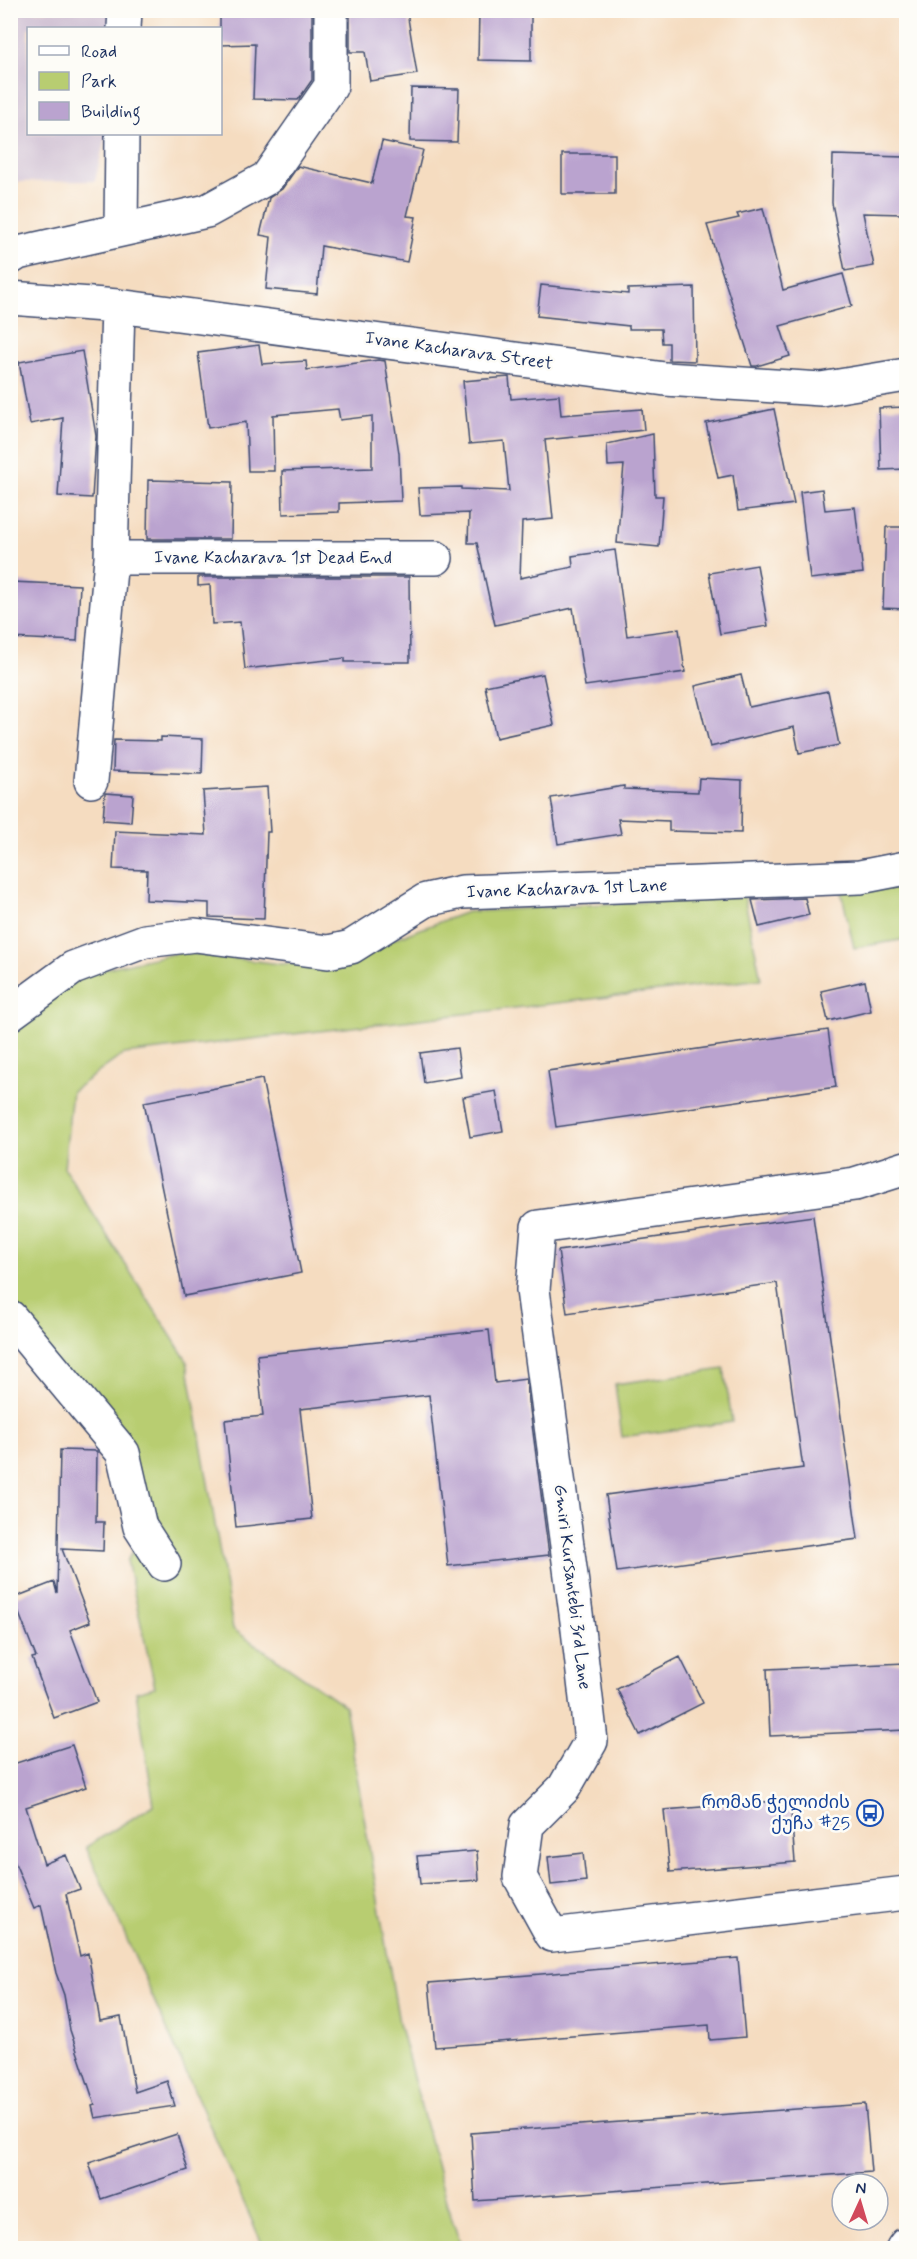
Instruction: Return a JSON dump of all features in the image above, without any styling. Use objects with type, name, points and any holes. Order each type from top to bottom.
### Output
[{"type":"street","points":[[124,10],[124,27]]},
{"type":"street","points":[[10,258],[18,254],[207,211],[267,178],[331,86],[331,10]]},
{"type":"street","points":[[121,230],[122,135]]},
{"type":"street","name":"Ivane Kacharava Street","points":[[10,298],[118,306],[665,379],[821,389],[906,375]]},
{"type":"street","points":[[91,781],[111,558],[118,306]]},
{"type":"street","name":"Ivane Kacharava 1st Dead End","points":[[111,558],[436,558]]},
{"type":"street","name":"Ivane Kacharava 1st Lane","points":[[10,1014],[73,968],[144,941],[195,935],[328,952],[351,947],[426,900],[462,892],[860,877],[906,868]]},
{"type":"street","name":"Gmiri Kursantebi 3rd Lane","points":[[906,1168],[855,1184],[538,1227],[532,1290],[576,1612],[591,1741],[564,1788],[527,1825],[520,1877],[552,1935],[906,1893]]},
{"type":"street","points":[[10,1317],[123,1453],[140,1527],[164,1564]]},
{"type":"street","points":[[903,2248],[906,2244]]},
{"type":"shaded area","points":[[10,11],[113,11],[113,27],[27,27],[27,135],[106,135],[95,181],[11,182]]},
{"type":"green space","points":[[906,880],[906,939],[854,948],[840,886]]},
{"type":"green space","points":[[744,896],[761,979],[124,1054],[72,1091],[64,1168],[187,1361],[233,1629],[345,1706],[399,2023],[447,2205],[462,2248],[264,2248],[86,1847],[154,1805],[136,1692],[155,1687],[127,1561],[149,1524],[11,1303],[10,1032],[80,974],[181,952],[281,964],[339,959],[467,912]]},
{"type":"green space","points":[[724,1369],[732,1422],[622,1437],[615,1384]]},
{"type":"building","points":[[220,10],[312,10],[312,80],[298,100],[253,99],[255,44],[222,45],[222,27],[220,27]]},
{"type":"building","points":[[350,11],[407,12],[417,74],[370,81],[365,52],[350,52]]},
{"type":"building","points":[[479,11],[531,12],[531,61],[478,60]]},
{"type":"building","points":[[411,88],[459,89],[457,142],[410,141]]},
{"type":"building","points":[[382,141],[423,150],[407,216],[416,217],[407,262],[321,246],[317,294],[266,289],[271,237],[260,235],[269,198],[282,189],[298,166],[372,183]]},
{"type":"building","points":[[562,154],[615,154],[615,194],[562,194]]},
{"type":"building","points":[[833,155],[905,157],[904,214],[863,213],[874,266],[845,271],[832,203]]},
{"type":"building","points":[[763,208],[783,290],[843,274],[852,306],[780,326],[790,356],[752,366],[707,225],[739,218],[737,214]]},
{"type":"building","points":[[541,285],[628,294],[628,289],[694,287],[695,361],[669,360],[669,343],[662,343],[661,329],[629,329],[629,326],[537,316]]},
{"type":"building","points":[[259,345],[262,364],[306,361],[307,370],[385,361],[399,453],[401,501],[339,503],[339,512],[283,514],[282,471],[372,468],[372,416],[340,420],[338,409],[273,415],[274,471],[248,471],[246,422],[208,428],[198,353]]},
{"type":"building","points":[[82,351],[96,436],[92,498],[58,496],[63,418],[30,424],[19,362]]},
{"type":"building","points":[[509,377],[511,399],[559,395],[561,415],[642,409],[644,430],[545,440],[553,519],[522,522],[520,578],[573,567],[572,556],[615,550],[627,636],[679,629],[685,672],[585,686],[573,608],[495,625],[477,543],[468,543],[469,513],[420,515],[418,488],[461,487],[461,489],[509,491],[504,441],[469,444],[463,381]]},
{"type":"building","points":[[906,407],[906,469],[881,470],[879,408]]},
{"type":"building","points":[[774,409],[794,504],[738,511],[733,475],[718,478],[706,423]]},
{"type":"building","points":[[653,434],[655,496],[663,496],[659,547],[617,543],[624,465],[608,466],[607,444]]},
{"type":"building","points":[[148,480],[232,482],[231,539],[147,539]]},
{"type":"building","points":[[822,489],[825,510],[855,507],[863,573],[810,579],[800,492]]},
{"type":"building","points":[[886,527],[906,527],[906,609],[883,608]]},
{"type":"building","points":[[757,565],[768,626],[720,634],[709,573]]},
{"type":"building","points":[[198,577],[409,577],[410,662],[345,662],[345,658],[245,669],[240,622],[212,624],[210,585],[198,586]]},
{"type":"building","points":[[11,582],[80,585],[77,641],[10,638]]},
{"type":"building","points":[[543,674],[554,725],[496,738],[485,686]]},
{"type":"building","points":[[741,675],[749,707],[828,691],[839,745],[799,753],[794,727],[710,747],[695,686]]},
{"type":"building","points":[[161,737],[203,739],[202,774],[113,771],[114,740],[161,741]]},
{"type":"building","points":[[699,778],[742,780],[741,833],[669,831],[669,821],[618,819],[621,834],[558,844],[551,798],[624,786],[624,789],[698,792]]},
{"type":"building","points":[[267,787],[270,832],[267,832],[264,919],[209,917],[209,903],[146,900],[147,870],[113,869],[115,831],[206,835],[203,791]]},
{"type":"building","points":[[105,793],[133,795],[131,822],[103,820]]},
{"type":"building","points":[[805,898],[809,915],[759,927],[752,900]]},
{"type":"building","points":[[865,981],[871,1011],[828,1021],[821,991]]},
{"type":"building","points":[[828,1030],[836,1087],[556,1127],[548,1071]]},
{"type":"building","points":[[457,1048],[461,1077],[424,1083],[420,1053]]},
{"type":"building","points":[[262,1079],[301,1273],[184,1296],[144,1102]]},
{"type":"building","points":[[496,1091],[503,1131],[470,1137],[463,1097]]},
{"type":"building","points":[[813,1216],[858,1539],[617,1572],[606,1495],[803,1468],[777,1283],[567,1313],[558,1251]]},
{"type":"building","points":[[489,1330],[495,1383],[526,1379],[549,1555],[448,1566],[429,1395],[300,1409],[312,1519],[236,1527],[225,1420],[263,1416],[257,1355]]},
{"type":"building","points":[[60,1450],[97,1451],[96,1522],[104,1522],[103,1551],[62,1549],[90,1622],[70,1630],[97,1702],[54,1718],[32,1658],[36,1657],[13,1598],[54,1582],[57,1593]]},
{"type":"building","points":[[680,1657],[703,1703],[640,1735],[617,1689]]},
{"type":"building","points":[[906,1663],[906,1730],[770,1736],[767,1669]]},
{"type":"building","points":[[72,1745],[86,1787],[26,1807],[44,1864],[66,1855],[80,1889],[66,1894],[80,1956],[88,1953],[100,2021],[121,2017],[135,2092],[167,2081],[175,2106],[95,2118],[92,2106],[95,2105],[70,2030],[64,1995],[56,1973],[41,1905],[34,1908],[10,1851],[10,1765]]},
{"type":"building","points":[[790,1800],[795,1862],[670,1872],[664,1810]]},
{"type":"building","points":[[477,1851],[479,1880],[420,1884],[417,1856]]},
{"type":"building","points":[[583,1853],[586,1881],[551,1885],[548,1857]]},
{"type":"building","points":[[738,1958],[745,2037],[710,2040],[709,2025],[435,2047],[429,1983]]},
{"type":"building","points":[[865,2104],[871,2172],[830,2172],[830,2175],[475,2201],[471,2133]]},
{"type":"building","points":[[177,2134],[188,2170],[101,2199],[89,2163]]},
{"type":"place","name":"რომან ჭელიძის ქუჩა #25","points":[[870,1813]]}]
